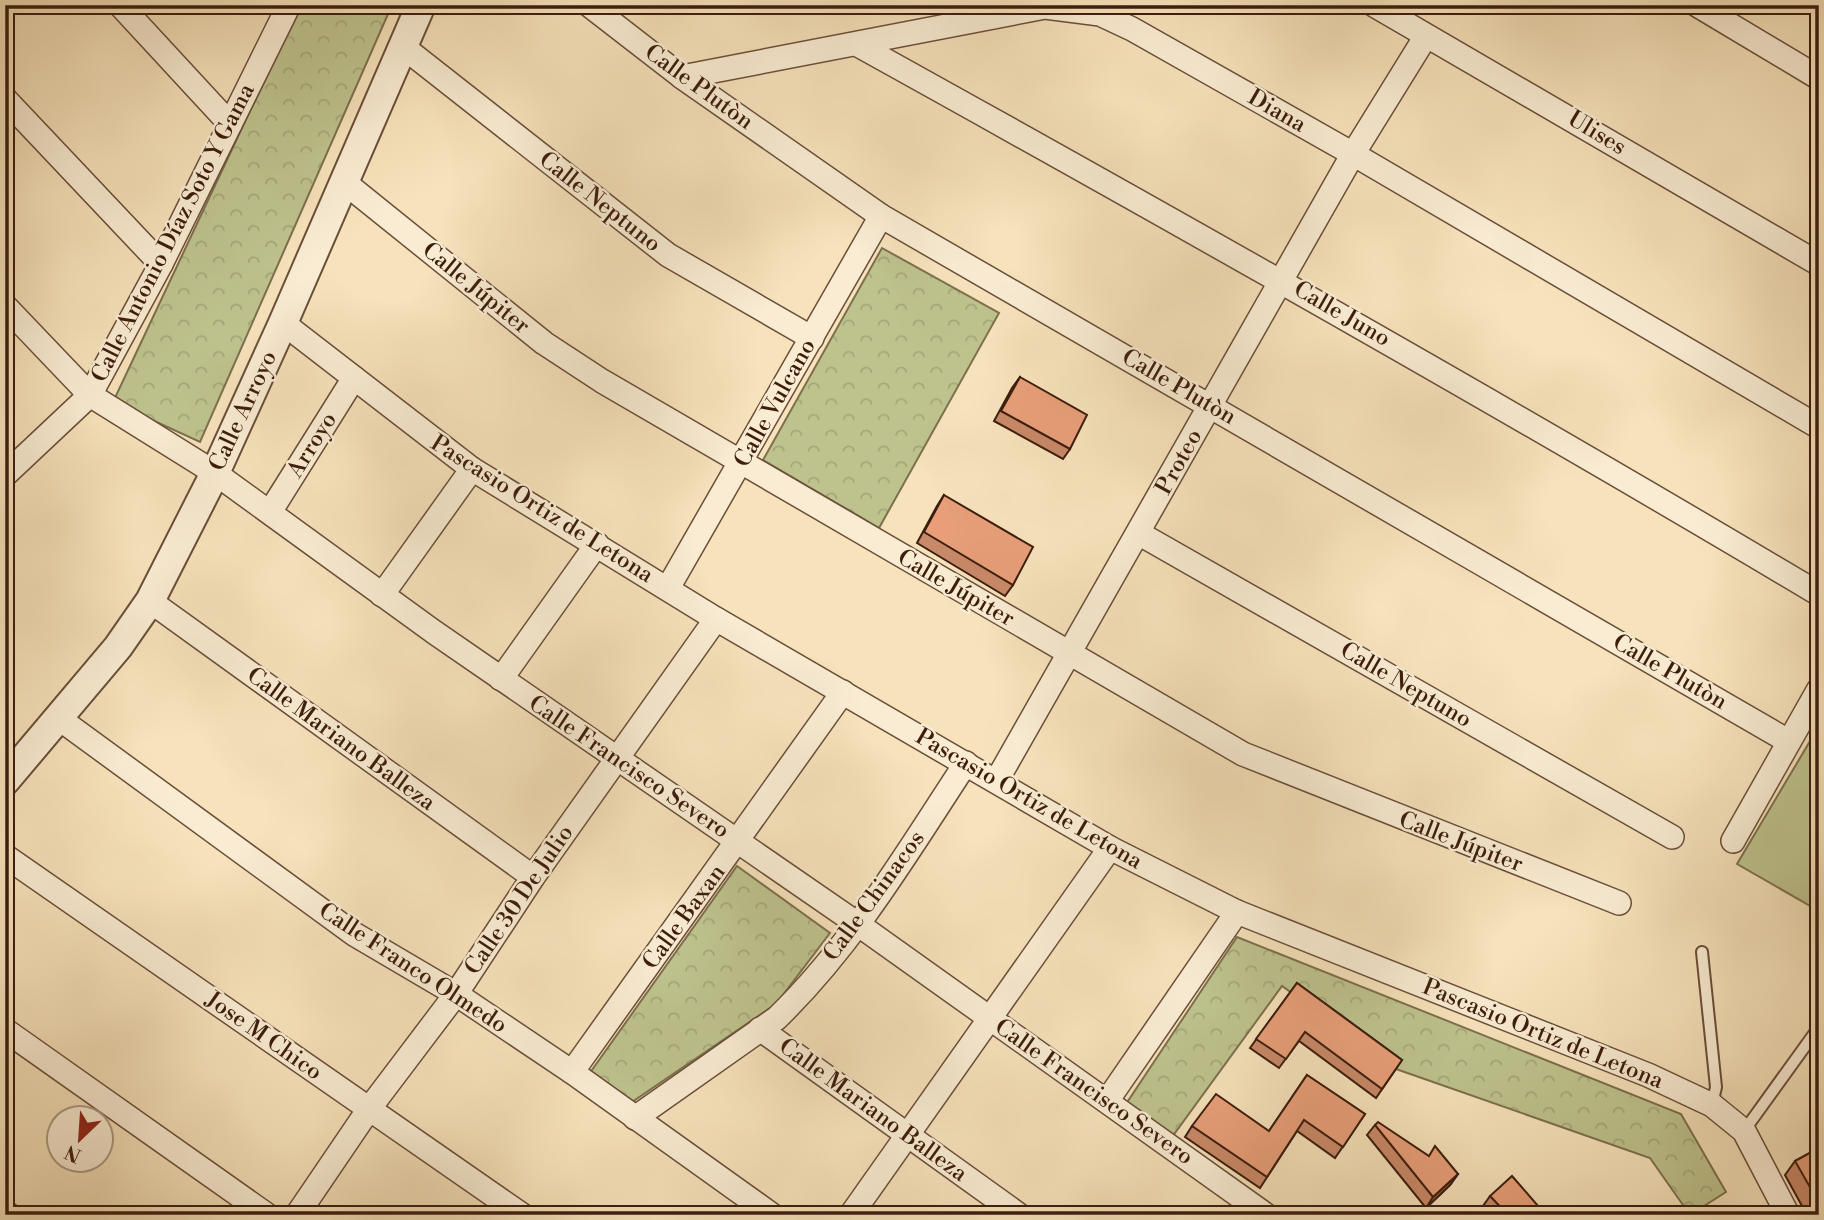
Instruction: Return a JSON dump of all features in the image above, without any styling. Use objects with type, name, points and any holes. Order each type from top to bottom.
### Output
[{"type":"street","points":[[120,5],[230,124]]},
{"type":"street","name":"Calle Antonio Díaz Soto Y Gama","points":[[5,475],[90,395],[160,264],[289,5]]},
{"type":"street","name":"Calle Plutòn","points":[[590,5],[682,78],[881,216],[1788,741]]},
{"type":"street","name":"Ulises","points":[[1374,5],[1819,264]]},
{"type":"street","points":[[1697,5],[1819,78]]},
{"type":"street","name":"Calle Arroyo","points":[[5,781],[118,646],[150,601],[215,473],[284,323],[402,46],[422,7]]},
{"type":"street","name":"Diana","points":[[682,78],[1045,7],[1100,14],[1132,29],[1353,154],[1819,427]]},
{"type":"street","name":"Proteo","points":[[997,780],[1140,534],[1353,154],[1426,36]]},
{"type":"street","name":"Calle Juno","points":[[858,45],[1281,279],[1504,407],[1819,594]]},
{"type":"street","name":"Calle Neptuno","points":[[402,46],[668,255],[812,338]]},
{"type":"street","points":[[5,99],[160,264]]},
{"type":"street","name":"Calle Júpiter","points":[[344,182],[544,343],[658,416],[742,462],[1243,754],[1619,903]]},
{"type":"street","name":"Calle Vulcano","points":[[668,589],[881,216]]},
{"type":"street","name":"Calle Francisco Severo","points":[[5,306],[90,395],[215,473],[382,595],[859,925],[1266,1215]]},
{"type":"street","name":"Pascasio Ortiz de Letona","points":[[284,323],[472,469],[716,619],[1110,848],[1237,912],[1648,1075],[1712,1105],[1744,1132],[1788,1215]]},
{"type":"street","name":"Arroyo","points":[[270,512],[354,378]]},
{"type":"street","points":[[382,595],[472,469]]},
{"type":"street","name":"Calle Neptuno","points":[[1140,534],[1672,836]]},
{"type":"street","points":[[501,679],[597,544]]},
{"type":"street","name":"Calle Mariano Balleza","points":[[150,601],[533,877]]},
{"type":"street","name":"Calle 30 De Julio","points":[[297,1215],[369,1109],[456,994],[533,877],[716,619]]},
{"type":"street","points":[[1733,841],[1819,689]]},
{"type":"street","name":"Calle Baxan","points":[[572,1072],[738,842],[842,692]]},
{"type":"street","name":"Calle Franco Olmedo","points":[[57,717],[355,934],[456,994],[572,1072],[772,1215]]},
{"type":"street","name":"Calle Chinacos","points":[[635,1118],[760,1029],[798,998],[859,925],[966,763]]},
{"type":"street","points":[[851,1215],[1110,848]]},
{"type":"street","name":"Jose M Chico","points":[[5,856],[523,1215]]},
{"type":"street","points":[[1107,1101],[1237,912]]},
{"type":"street","name":"Calle Mariano Balleza","points":[[760,1029],[1019,1215]]},
{"type":"street","points":[[5,1030],[267,1215]]},
{"type":"lane","points":[[1702,952],[1716,1087],[1712,1105]]},
{"type":"lane","points":[[1744,1132],[1819,1027]]},
{"type":"green space","points":[[300,5],[392,5],[200,442],[113,402]]},
{"type":"green space","points":[[882,248],[999,313],[879,528],[763,460]]},
{"type":"green space","points":[[1819,726],[1819,911],[1737,864]]},
{"type":"green space","points":[[737,866],[830,933],[776,1004],[629,1104],[587,1077]]},
{"type":"green space","points":[[1237,937],[1681,1114],[1726,1192],[1690,1215],[1650,1158],[1396,1069],[1282,986],[1172,1137],[1126,1104]]},
{"type":"building","points":[[1020,377],[1087,415],[1070,449],[1001,411]]},
{"type":"building","points":[[944,495],[1033,547],[1013,585],[924,532]]},
{"type":"building","points":[[1297,983],[1402,1060],[1382,1089],[1305,1032],[1286,1059],[1256,1039]]},
{"type":"building","points":[[1307,1075],[1365,1114],[1343,1147],[1304,1120],[1267,1177],[1192,1126],[1216,1094],[1269,1131]]},
{"type":"building","points":[[1378,1122],[1429,1156],[1435,1146],[1458,1174],[1433,1197],[1375,1125]]},
{"type":"building","points":[[1819,1148],[1819,1203],[1795,1161]]},
{"type":"building","points":[[1512,1176],[1539,1207],[1532,1215],[1508,1215],[1490,1196]]}]
